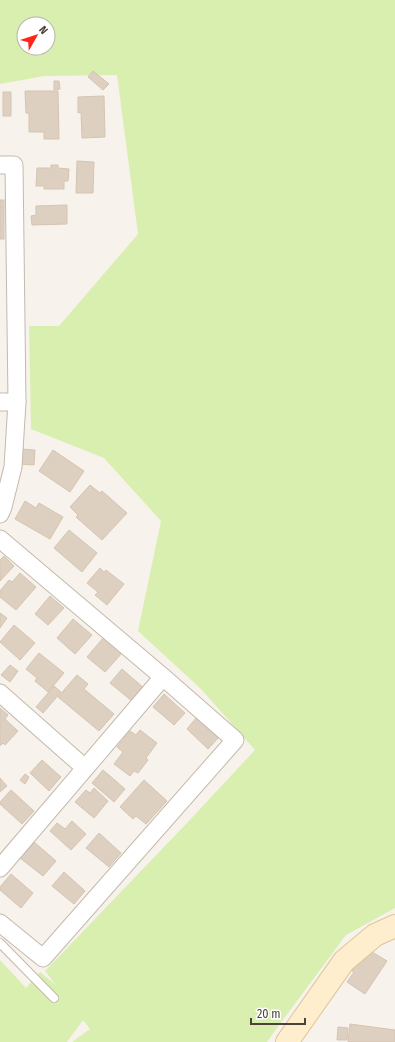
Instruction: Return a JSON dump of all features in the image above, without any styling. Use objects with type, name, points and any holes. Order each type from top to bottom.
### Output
[{"type":"street","points":[[0,165],[14,165],[8,402],[13,467],[0,514]]},
{"type":"street","points":[[0,539],[235,740],[43,958],[0,923]]},
{"type":"street","points":[[3,859],[86,768],[163,677]]},
{"type":"street","points":[[0,693],[86,768]]},
{"type":"street","points":[[287,1042],[344,961],[375,935],[395,926]]},
{"type":"lane","points":[[0,943],[54,998]]},
{"type":"green space","points":[[0,0],[395,0],[395,908],[346,935],[267,1042],[72,1042],[90,1029],[83,1020],[67,1042],[0,1042],[0,960],[26,988],[40,972],[56,985],[45,971],[255,750],[201,689],[138,631],[161,521],[104,458],[31,429],[29,326],[59,326],[138,234],[117,75],[44,76],[0,84]]},
{"type":"building","points":[[93,71],[109,84],[103,90],[88,77]]},
{"type":"building","points":[[54,81],[59,81],[60,89],[54,90]]},
{"type":"building","points":[[25,91],[58,91],[59,139],[44,139],[44,132],[29,132],[29,113],[26,113]]},
{"type":"building","points":[[3,92],[11,92],[11,116],[3,116]]},
{"type":"building","points":[[104,96],[105,137],[82,138],[81,112],[78,113],[78,97]]},
{"type":"building","points":[[77,161],[94,162],[93,193],[76,193]]},
{"type":"building","points":[[51,165],[58,165],[58,168],[69,169],[68,181],[64,181],[64,189],[44,189],[44,186],[36,186],[37,168],[51,168]]},
{"type":"building","points":[[0,200],[4,200],[4,208],[0,208]]},
{"type":"building","points":[[67,205],[67,224],[32,225],[31,216],[36,215],[36,206]]},
{"type":"building","points":[[0,209],[4,209],[4,239],[0,239]]},
{"type":"building","points":[[21,449],[35,450],[34,465],[20,464]]},
{"type":"building","points":[[53,450],[84,471],[70,492],[39,471]]},
{"type":"building","points":[[90,485],[100,493],[102,491],[127,513],[102,540],[76,517],[78,515],[70,507]]},
{"type":"building","points":[[25,501],[36,508],[39,503],[63,517],[50,539],[15,519]]},
{"type":"building","points":[[69,530],[97,553],[82,572],[54,548]]},
{"type":"building","points":[[4,556],[14,566],[0,581],[0,560]]},
{"type":"building","points":[[100,568],[104,572],[106,570],[124,584],[107,605],[95,595],[98,592],[87,583]]},
{"type":"building","points":[[20,573],[36,587],[16,610],[0,597],[0,591],[9,580],[12,582]]},
{"type":"building","points":[[50,596],[64,608],[48,625],[35,614]]},
{"type":"building","points":[[0,613],[7,618],[0,628]]},
{"type":"building","points":[[73,619],[92,635],[75,654],[57,638]]},
{"type":"building","points":[[14,625],[35,643],[20,660],[0,642]]},
{"type":"building","points":[[104,637],[122,653],[105,672],[87,657]]},
{"type":"building","points":[[39,653],[64,673],[48,692],[35,681],[37,678],[26,669]]},
{"type":"building","points":[[10,665],[18,671],[10,682],[1,675]]},
{"type":"building","points":[[122,669],[145,689],[133,702],[110,683]]},
{"type":"building","points":[[77,675],[88,684],[84,689],[114,714],[99,731],[58,697]]},
{"type":"building","points":[[54,686],[61,692],[43,713],[36,707]]},
{"type":"building","points":[[164,694],[185,713],[174,725],[153,707]]},
{"type":"building","points":[[0,708],[8,715],[5,719],[18,731],[5,745],[3,743],[0,746]]},
{"type":"building","points":[[197,717],[219,737],[208,749],[187,729]]},
{"type":"building","points":[[140,730],[157,743],[146,758],[148,760],[138,773],[134,771],[130,776],[114,764],[123,752],[117,747],[130,731],[136,735]]},
{"type":"building","points":[[42,760],[61,777],[49,791],[30,773]]},
{"type":"building","points":[[103,770],[125,789],[114,802],[92,783]]},
{"type":"building","points":[[25,774],[29,777],[25,784],[20,780]]},
{"type":"building","points":[[0,778],[7,786],[0,792]]},
{"type":"building","points":[[144,780],[167,801],[146,824],[136,816],[133,819],[120,807]]},
{"type":"building","points":[[94,788],[108,801],[94,818],[75,802],[86,790],[90,793]]},
{"type":"building","points":[[11,790],[34,811],[22,824],[0,804],[0,802]]},
{"type":"building","points":[[72,821],[86,834],[71,850],[50,831],[57,823],[65,829]]},
{"type":"building","points":[[99,833],[121,853],[109,867],[86,848]]},
{"type":"building","points":[[34,842],[56,861],[43,876],[20,858]]},
{"type":"building","points":[[64,872],[85,891],[74,904],[52,886]]},
{"type":"building","points":[[11,874],[33,893],[21,908],[0,890],[0,887]]},
{"type":"building","points":[[367,949],[387,961],[365,994],[347,982],[354,972],[349,969]]},
{"type":"building","points":[[350,1024],[395,1030],[395,1042],[348,1042]]},
{"type":"building","points":[[338,1027],[348,1028],[347,1040],[337,1040]]}]
